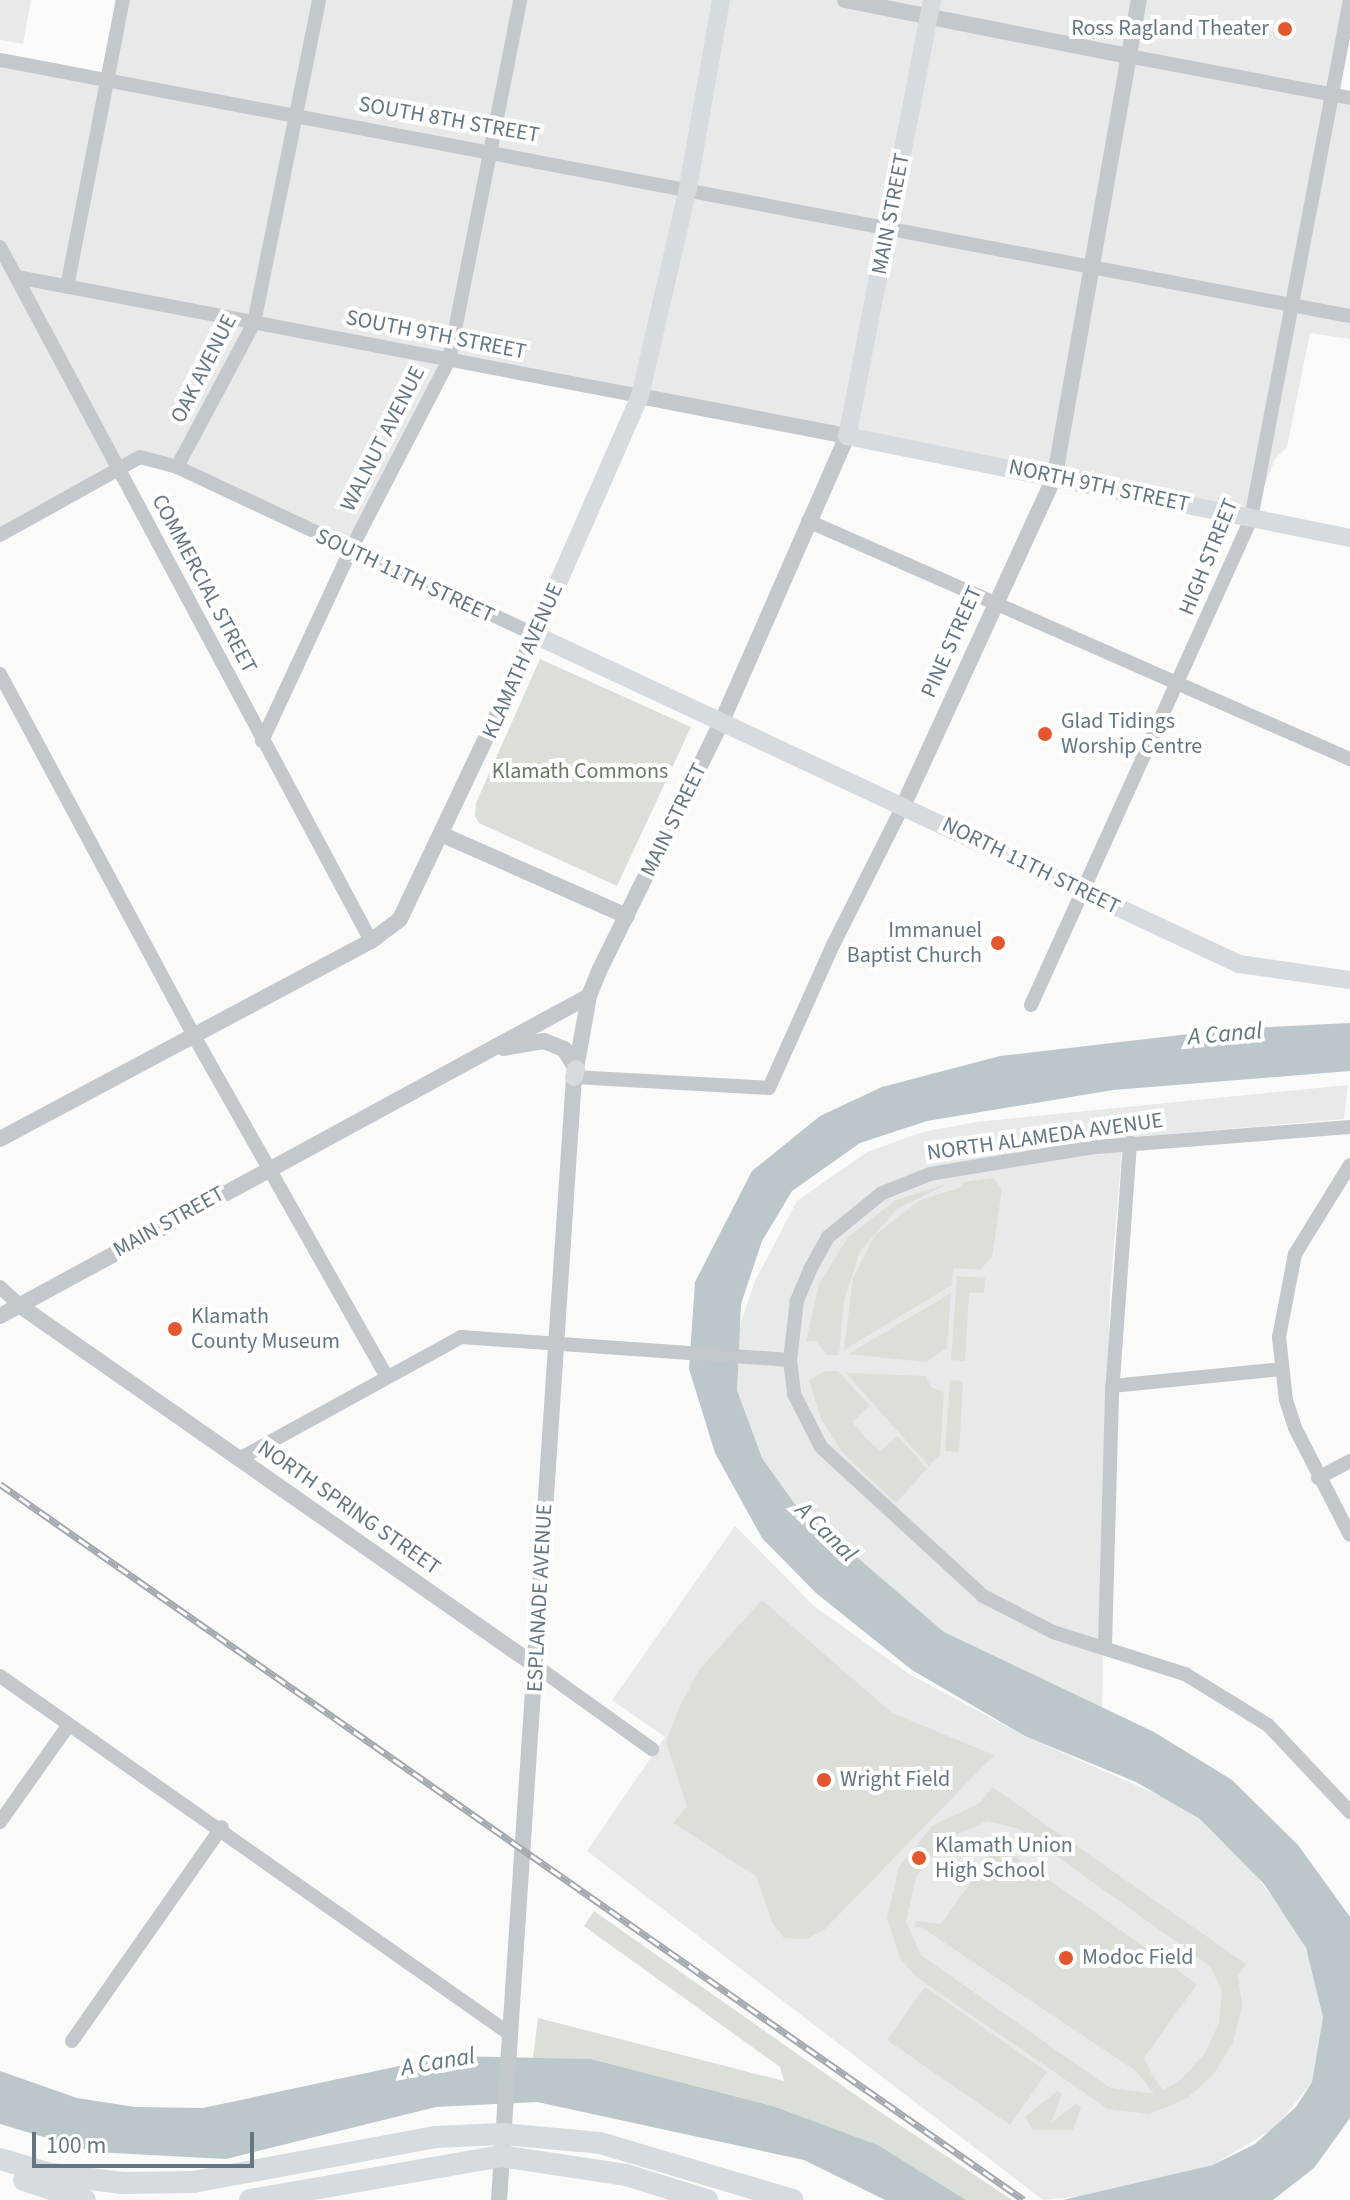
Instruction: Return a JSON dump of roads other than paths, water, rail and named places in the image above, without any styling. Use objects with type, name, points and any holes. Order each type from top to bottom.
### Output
[{"type":"main road","name":"KLAMATH AVENUE","points":[[535,635],[640,396],[688,188],[721,0]]},
{"type":"main road","name":"MAIN STREET","points":[[847,436],[930,9]]},
{"type":"main road","name":"NORTH 9TH STREET","points":[[847,436],[1055,475],[1350,538]]},
{"type":"main road","name":"SOUTH 11TH STREET","points":[[535,635],[722,721]]},
{"type":"main road","name":"NORTH 11TH STREET","points":[[722,721],[1239,964],[1350,980]]},
{"type":"main road","points":[[0,2159],[94,2179],[193,2182],[435,2137],[502,2145],[626,2175],[707,2200]]},
{"type":"main road","points":[[250,2200],[444,2162],[502,2145],[600,2143],[793,2200]]},
{"type":"main road","points":[[0,2173],[85,2200]]},
{"type":"street","points":[[67,287],[123,0]]},
{"type":"street","name":"OAK AVENUE","points":[[177,467],[254,323],[319,0]]},
{"type":"street","name":"WALNUT AVENUE","points":[[262,741],[350,551],[449,360],[520,0]]},
{"type":"street","points":[[845,0],[930,9],[1128,56],[1350,98]]},
{"type":"street","name":"PINE STREET","points":[[575,1073],[769,1088],[833,945],[904,804],[995,599],[1055,475],[1139,0]]},
{"type":"street","name":"HIGH STREET","points":[[1031,1005],[1181,683],[1251,519],[1289,305],[1350,0]]},
{"type":"street","name":"SOUTH 8TH STREET","points":[[0,60],[490,149],[889,230],[1350,316]]},
{"type":"street","name":"COMMERCIAL STREET","points":[[0,247],[371,941]]},
{"type":"street","name":"SOUTH 9TH STREET","points":[[17,277],[847,436]]},
{"type":"street","name":"MAIN STREET","points":[[0,1316],[589,996],[722,721],[847,436]]},
{"type":"street","points":[[0,535],[140,457],[177,467]]},
{"type":"street","name":"SOUTH 11TH STREET","points":[[177,467],[350,551],[535,635]]},
{"type":"street","points":[[808,521],[995,599],[1350,759]]},
{"type":"street","name":"KLAMATH AVENUE","points":[[0,1139],[371,941],[400,919],[443,835],[535,635]]},
{"type":"street","points":[[0,674],[194,1036],[386,1376]]},
{"type":"street","points":[[443,835],[627,916]]},
{"type":"street","name":"ESPLANADE AVENUE","points":[[499,2200],[507,2032],[536,1666],[575,1073],[589,996]]},
{"type":"street","points":[[485,1052],[544,1041],[564,1049],[575,1073]]},
{"type":"street","name":"NORTH ALAMEDA AVENUE","points":[[1350,1127],[1130,1143],[930,1174],[882,1193],[828,1237],[797,1301],[790,1360],[794,1394],[821,1447],[863,1491],[983,1596],[1053,1632],[1105,1645],[1185,1674],[1268,1725],[1350,1812]]},
{"type":"street","points":[[1105,1645],[1112,1386],[1130,1143]]},
{"type":"street","points":[[1350,1165],[1295,1254],[1282,1307],[1281,1369],[1295,1428],[1318,1478],[1350,1535]]},
{"type":"street","points":[[0,1287],[19,1305]]},
{"type":"street","name":"NORTH SPRING STREET","points":[[19,1305],[652,1749]]},
{"type":"street","points":[[241,1458],[461,1337],[790,1360]]},
{"type":"street","points":[[1112,1386],[1281,1369]]},
{"type":"street","points":[[1318,1478],[1350,1461]]},
{"type":"street","points":[[0,1676],[68,1726],[222,1827],[507,2032]]},
{"type":"street","points":[[0,1822],[68,1726]]},
{"type":"street","points":[[72,2041],[222,1827]]},
{"type":"water","name":"A Canal","points":[[1350,1023],[1350,1071],[1113,1090],[927,1121],[860,1143],[792,1191],[762,1241],[741,1304],[737,1390],[762,1458],[794,1503],[944,1632],[1154,1732],[1232,1780],[1298,1845],[1350,1917],[1350,2118],[1314,2168],[1273,2200],[1063,2200],[1213,2165],[1255,2144],[1296,2107],[1312,2082],[1323,2017],[1306,1948],[1264,1884],[1200,1819],[1136,1782],[1025,1736],[912,1670],[816,1593],[762,1538],[715,1453],[689,1369],[695,1282],[752,1171],[820,1116],[882,1087],[1000,1056],[1232,1029]]},
{"type":"water","name":"A Canal","points":[[446,2056],[591,2059],[773,2106],[878,2145],[966,2200],[885,2200],[804,2160],[537,2102],[436,2107],[226,2159],[94,2152],[0,2124],[0,2071],[77,2098],[135,2107],[203,2108]]},
{"type":"railway","points":[[0,1484],[1024,2200]]},
{"type":"place","name":"Ross Ragland Theater","points":[[1285,29]]},
{"type":"place","name":"Glad Tidings Worship Centre","points":[[1045,734]]},
{"type":"place","name":"Immanuel Baptist Church","points":[[998,943]]},
{"type":"place","name":"Klamath County Museum","points":[[175,1329]]},
{"type":"place","name":"Wright Field","points":[[824,1780]]},
{"type":"place","name":"Klamath Union High School","points":[[919,1858]]},
{"type":"place","name":"Modoc Field","points":[[1066,1958]]},
{"type":"park label","name":"Klamath Commons","points":[[580,772]]}]
